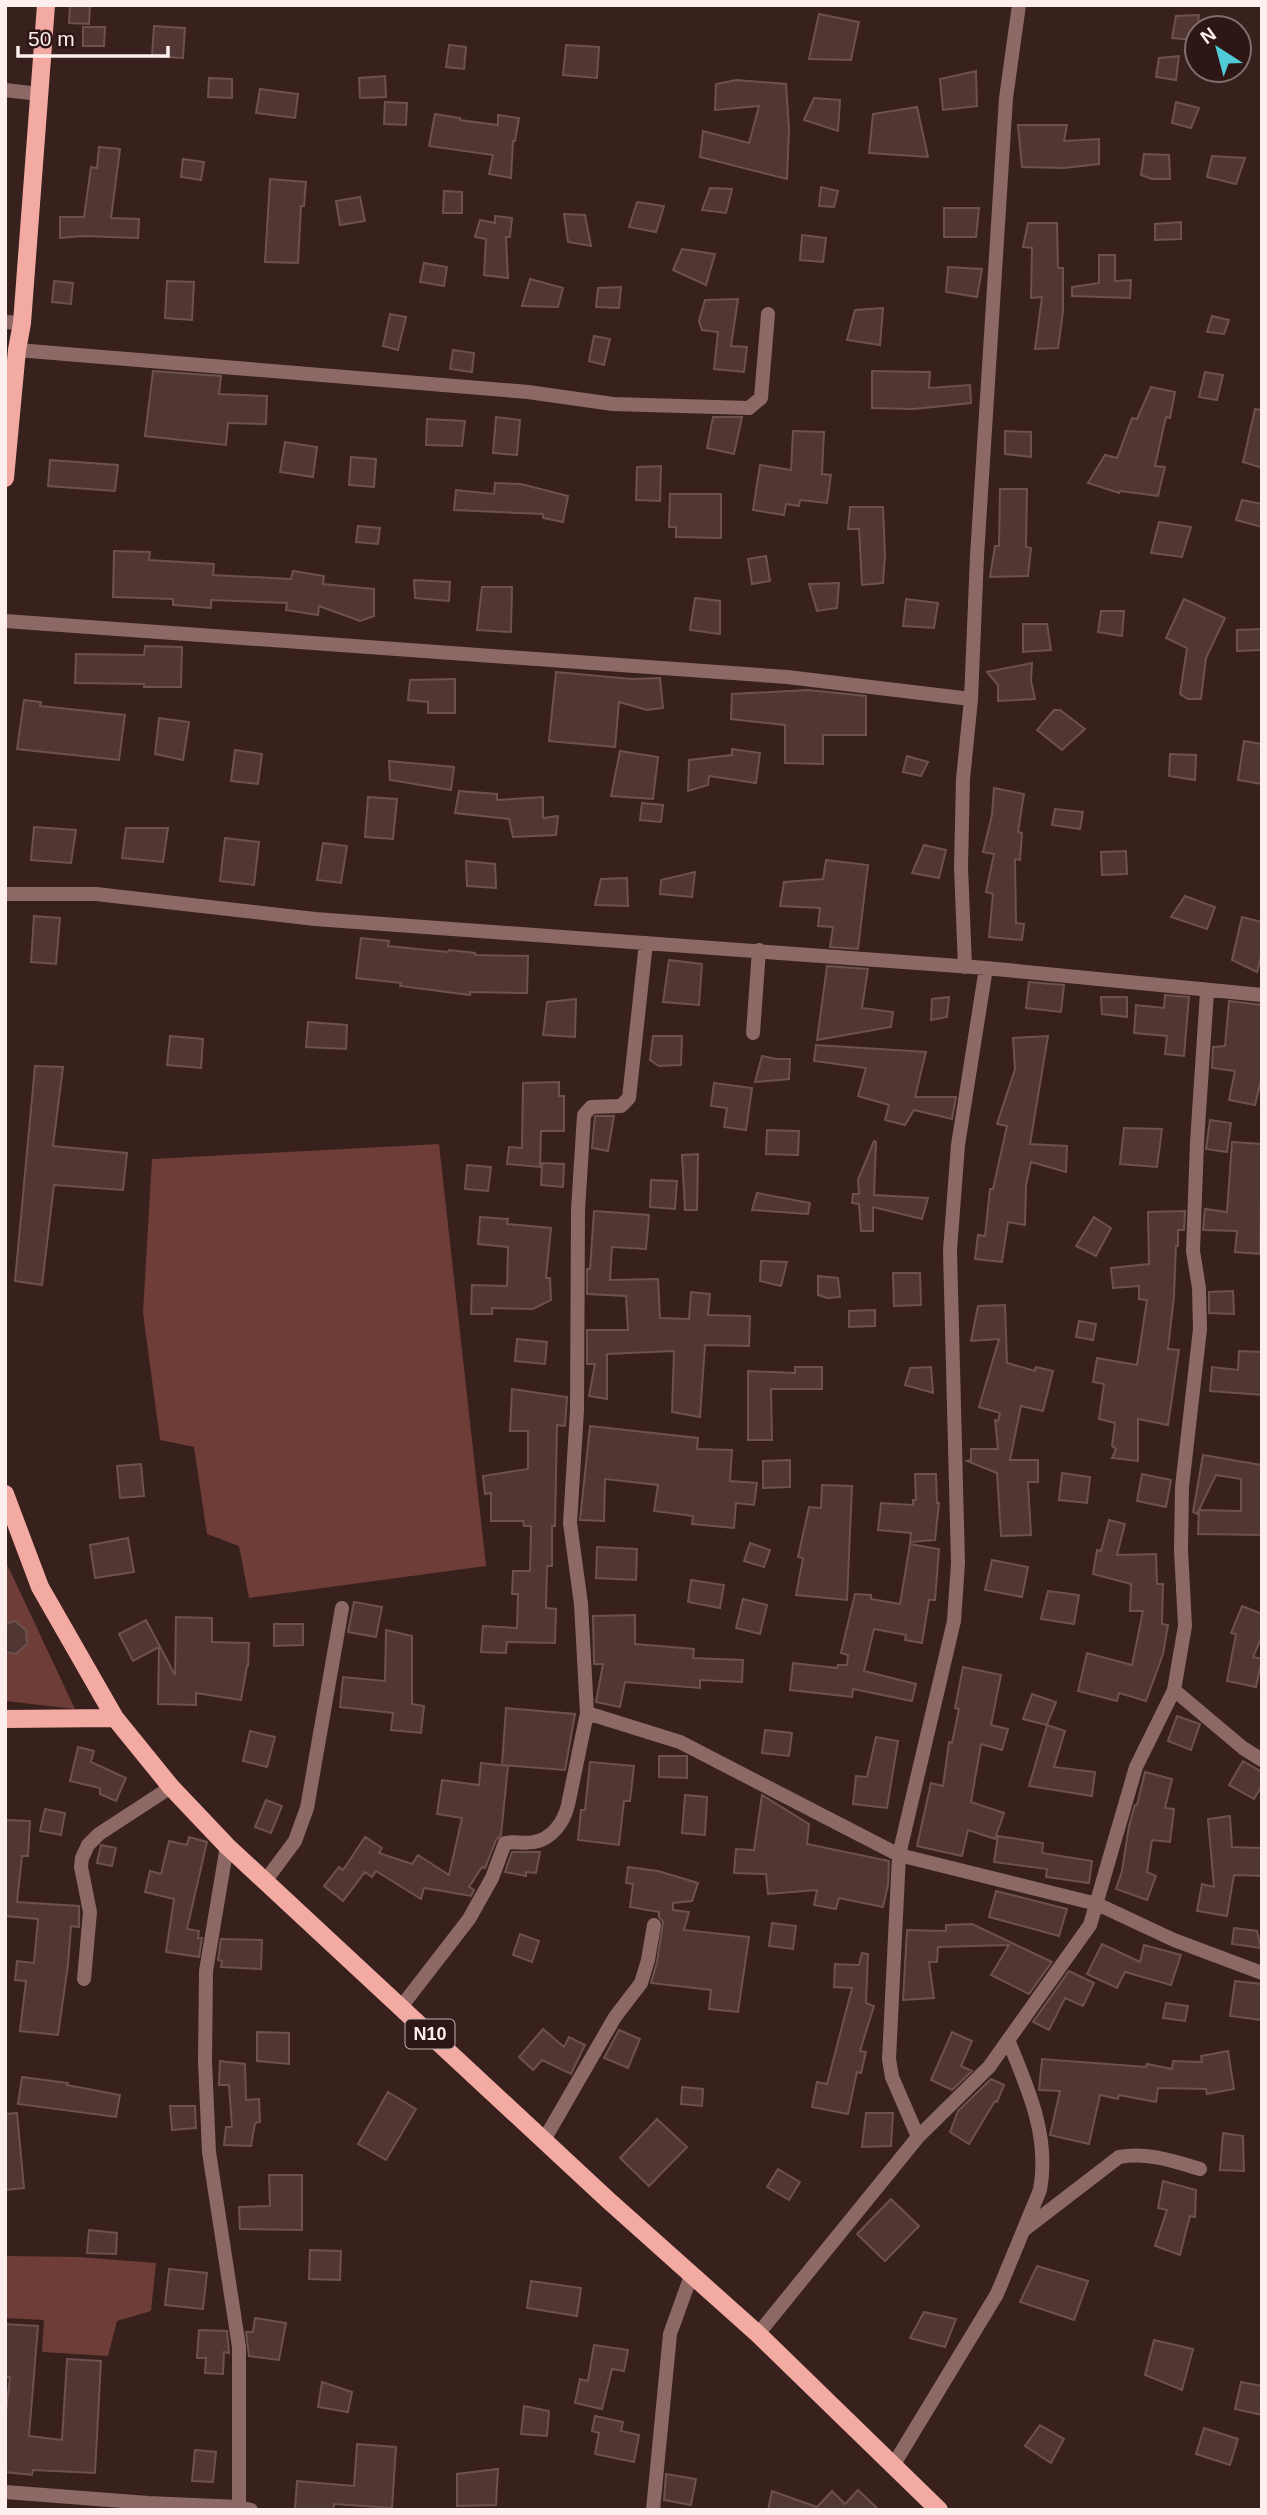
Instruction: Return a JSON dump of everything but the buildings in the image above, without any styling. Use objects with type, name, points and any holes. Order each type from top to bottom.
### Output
[{"type":"main road","points":[[5,478],[17,350],[13,323],[39,94],[46,5]]},
{"type":"main road","name":"N10","points":[[5,1494],[40,1587],[115,1718],[171,1787],[227,1846],[758,2334],[939,2510]]},
{"type":"main road","points":[[5,1719],[115,1718]]},
{"type":"street","points":[[965,967],[961,867],[963,779],[971,699],[977,556],[1005,111],[1019,5]]},
{"type":"street","points":[[5,90],[39,94]]},
{"type":"street","points":[[17,350],[528,392],[612,404],[749,408],[761,398],[768,314]]},
{"type":"street","points":[[5,621],[787,677],[971,699]]},
{"type":"street","points":[[5,894],[96,894],[315,919],[986,968],[1207,992],[1262,995]]},
{"type":"street","points":[[401,2007],[469,1919],[492,1878],[505,1843],[533,1843],[542,1839],[551,1834],[565,1816],[587,1713],[581,1604],[570,1523],[577,1410],[578,1223],[584,1123],[586,1111],[591,1107],[621,1105],[629,1098],[646,943]]},
{"type":"street","points":[[753,1032],[760,950]]},
{"type":"street","points":[[918,2137],[892,2077],[889,2059],[899,1855],[954,1621],[958,1563],[950,1250],[958,1145],[986,968]]},
{"type":"street","points":[[758,2334],[918,2137],[989,2067],[1090,1925],[1136,1768],[1174,1689],[1185,1626],[1181,1550],[1182,1487],[1200,1329],[1199,1288],[1193,1251],[1207,992]]},
{"type":"street","points":[[266,1880],[295,1841],[307,1808],[342,1608]]},
{"type":"street","points":[[1174,1689],[1243,1748],[1262,1760]]},
{"type":"street","points":[[587,1713],[680,1742],[899,1855],[1097,1904],[1174,1940],[1262,1973]]},
{"type":"street","points":[[83,1979],[90,1912],[81,1867],[82,1858],[88,1845],[99,1834],[171,1787]]},
{"type":"street","points":[[5,2492],[245,2508],[239,2347],[209,2152],[205,2061],[206,1971],[227,1846]]},
{"type":"street","points":[[544,2140],[615,2017],[641,1983],[654,1926]]},
{"type":"street","points":[[894,2464],[997,2294],[1040,2190],[1043,2172],[1038,2120],[1008,2040]]},
{"type":"street","points":[[1023,2231],[1119,2157],[1138,2154],[1165,2158],[1200,2169]]},
{"type":"street","points":[[653,2510],[670,2334],[692,2273]]},
{"type":"shaded area","points":[[439,1144],[486,1566],[249,1598],[239,1546],[207,1534],[194,1447],[160,1440],[143,1313],[152,1159]]},
{"type":"shaded area","points":[[5,1560],[75,1709],[5,1701]]},
{"type":"shaded area","points":[[5,2256],[78,2257],[156,2263],[151,2311],[117,2321],[108,2356],[42,2352],[44,2320],[5,2318]]}]
